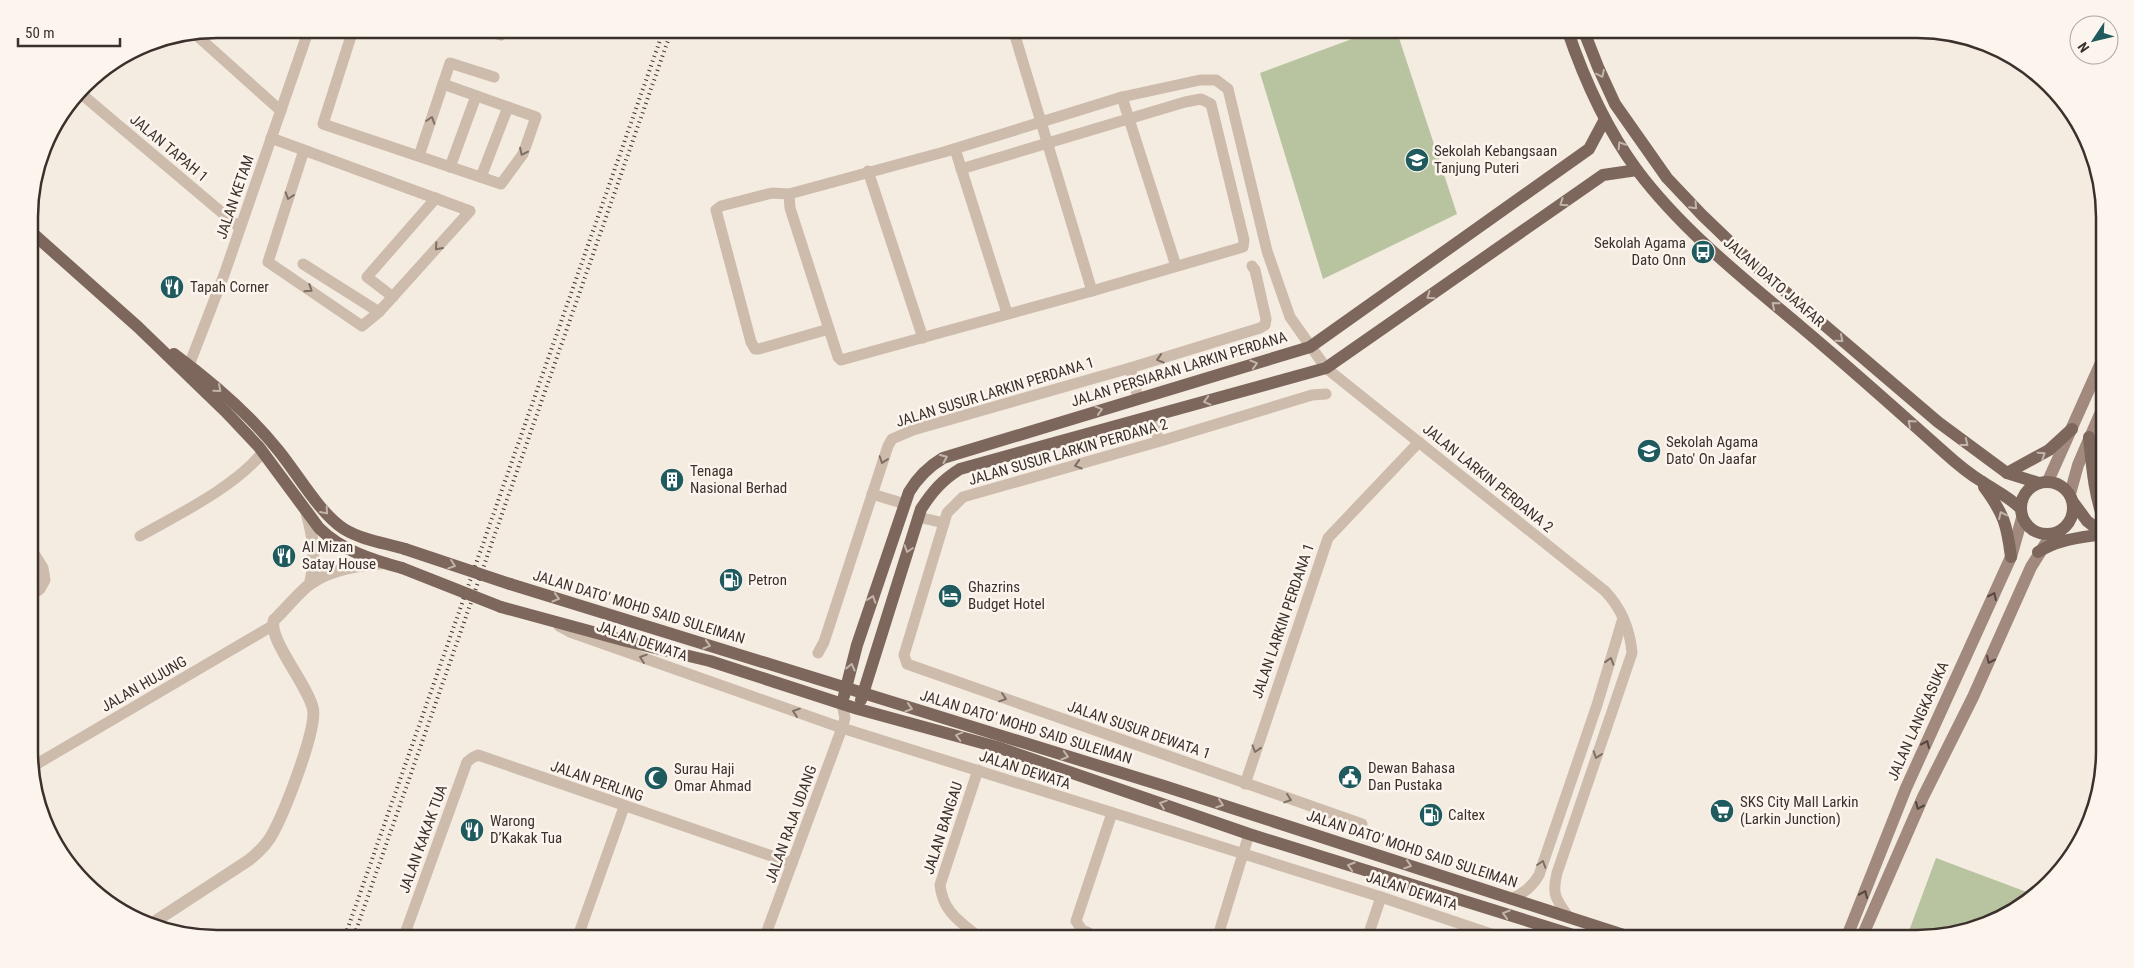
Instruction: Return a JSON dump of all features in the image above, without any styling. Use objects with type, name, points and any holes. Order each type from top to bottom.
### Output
[{"type":"main road","name":"JALAN DATO JAAFAR","points":[[1570,38],[1588,83],[1605,119],[1637,170],[1690,229],[1743,278],[1978,480],[2011,500],[2022,514]]},
{"type":"main road","name":"JALAN DATO JAAFAR","points":[[1586,38],[1615,104],[1667,178],[1702,215],[1753,264],[1952,433],[2007,473],[2043,482]]},
{"type":"main road","name":"JALAN PERSIARAN LARKIN PERDANA","points":[[842,704],[857,645],[909,492],[921,473],[943,458],[1310,347],[1589,149],[1605,119]]},
{"type":"main road","points":[[858,709],[918,517],[932,492],[947,477],[960,469],[1326,368],[1603,175],[1637,170]]},
{"type":"main road","points":[[38,238],[187,370]]},
{"type":"main road","name":"JALAN DATO' MOHD SAID SULEIMAN","points":[[187,370],[263,452],[328,537],[363,556],[402,568],[501,607],[710,661],[858,709],[996,746],[1249,834],[1557,930]]},
{"type":"main road","name":"JALAN DATO' MOHD SAID SULEIMAN","points":[[187,370],[250,419],[277,449],[317,501],[342,528],[360,537],[405,549],[510,584],[846,689],[1164,786],[1610,930]]},
{"type":"main road","points":[[2043,482],[2072,429],[2097,372]]},
{"type":"main road","points":[[1865,930],[1923,797],[1973,696],[2038,552],[2055,533],[2071,520],[2071,498],[2089,437],[2097,420]]},
{"type":"main road","points":[[2007,473],[2049,450],[2072,429]]},
{"type":"main road","points":[[2089,437],[2092,479],[2097,504]]},
{"type":"main road","points":[[1978,480],[2003,516],[2008,530],[2011,557]]},
{"type":"main road","points":[[2097,528],[2087,521],[2071,498],[2056,483],[2043,482],[2031,486],[2021,501],[2022,514],[2034,531],[2097,533]]},
{"type":"main road","name":"JALAN LANGKASUKA","points":[[1850,930],[1906,788],[2011,557],[2022,514]]},
{"type":"main road","points":[[2038,552],[2049,545],[2065,540],[2097,534]]},
{"type":"main road","points":[[1383,876],[1388,858]]},
{"type":"street","points":[[200,38],[281,111]]},
{"type":"street","name":"JALAN KETAM","points":[[187,370],[224,275],[239,227],[306,38]]},
{"type":"street","points":[[350,38],[323,124],[501,184],[523,154],[536,117],[443,84]]},
{"type":"street","points":[[1016,38],[1092,291]]},
{"type":"street","points":[[419,156],[450,63],[494,77]]},
{"type":"street","name":"JALAN LARKIN PERDANA 2","points":[[829,329],[755,349],[751,342],[716,210],[721,206],[772,193],[789,194],[955,148],[1122,97],[1200,80],[1216,80],[1228,89],[1267,251],[1290,316],[1310,347],[1326,368],[1606,591],[1617,604],[1623,618],[1630,636],[1632,654],[1560,864],[1554,888],[1556,900],[1567,915]]},
{"type":"street","name":"JALAN TAPAH 1","points":[[84,96],[239,227]]},
{"type":"street","points":[[450,167],[476,96]]},
{"type":"street","points":[[1122,97],[1176,266]]},
{"type":"street","points":[[789,194],[790,208],[838,357],[841,360],[1243,247],[1244,240],[1211,104],[1201,99],[1129,118],[962,169]]},
{"type":"street","points":[[481,177],[508,107]]},
{"type":"street","points":[[272,138],[470,211],[379,312],[362,326],[268,262],[304,150]]},
{"type":"street","points":[[955,148],[1008,313]]},
{"type":"street","points":[[868,172],[923,338]]},
{"type":"street","points":[[393,297],[367,277],[436,198]]},
{"type":"street","points":[[303,264],[379,312]]},
{"type":"street","name":"JALAN SUSUR LARKIN PERDANA 1","points":[[818,653],[824,642],[888,446],[892,439],[904,433],[1130,368],[1260,328],[1265,324],[1266,319],[1255,270],[1252,266]]},
{"type":"street","points":[[1130,368],[1138,398]]},
{"type":"street","name":"JALAN SUSUR LARKIN PERDANA 2","points":[[907,664],[904,655],[947,513],[963,497],[1312,395],[1326,394]]},
{"type":"street","points":[[1152,416],[1159,441]]},
{"type":"street","name":"JALAN LARKIN PERDANA 1","points":[[1245,784],[1267,714],[1328,538],[1419,442]]},
{"type":"street","points":[[140,536],[189,508],[237,476],[254,463],[263,452]]},
{"type":"street","points":[[872,494],[905,504]]},
{"type":"street","points":[[306,509],[314,543],[314,564],[310,584]]},
{"type":"street","points":[[918,517],[944,523]]},
{"type":"street","points":[[38,560],[43,568],[45,580],[38,590]]},
{"type":"street","points":[[157,920],[249,860],[274,833],[285,805],[301,763],[313,722],[313,710],[303,684],[276,639],[272,626],[274,620],[310,584],[329,575],[362,565],[385,563]]},
{"type":"street","name":"JALAN DEWATA","points":[[540,617],[570,632],[978,770],[1381,896],[1480,930]]},
{"type":"street","points":[[1511,899],[1522,894],[1532,886],[1539,875],[1597,704],[1623,618]]},
{"type":"street","name":"JALAN HUJUNG","points":[[38,763],[272,626]]},
{"type":"street","name":"JALAN SUSUR DEWATA 1","points":[[907,664],[1362,824]]},
{"type":"street","points":[[842,704],[843,723]]},
{"type":"street","points":[[843,723],[858,709]]},
{"type":"street","name":"JALAN RAJA UDANG","points":[[767,930],[843,723]]},
{"type":"street","name":"JALAN PERLING","points":[[478,755],[624,807],[792,863]]},
{"type":"street","name":"JALAN KAKAK TUA","points":[[406,930],[467,762],[478,755]]},
{"type":"street","name":"JALAN BANGAU","points":[[970,930],[949,912],[942,900],[940,885],[978,770]]},
{"type":"street","points":[[580,930],[624,807]]},
{"type":"street","points":[[1082,930],[1076,921],[1112,813]]},
{"type":"street","points":[[1220,930],[1249,834]]},
{"type":"street","points":[[1369,930],[1381,896]]},
{"type":"green space","points":[[1355,38],[1399,38],[1457,214],[1323,279],[1260,73]]},
{"type":"green space","points":[[1936,858],[2029,893],[2007,907],[1975,921],[1941,929],[1909,930]]},
{"type":"railway","points":[[347,930],[661,38]]},
{"type":"railway","points":[[356,930],[669,38]]},
{"type":"place","name":"Sekolah Kebangsaan Tanjung Puteri","points":[[1417,160]]},
{"type":"place","name":"Sekolah Agama Dato Onn","points":[[1703,252]]},
{"type":"place","name":"Tapah Corner","points":[[172,287]]},
{"type":"place","name":"Sekolah Agama Dato' On Jaafar","points":[[1649,451]]},
{"type":"place","name":"Tenaga Nasional Berhad","points":[[672,480]]},
{"type":"place","name":"Al Mizan Satay House","points":[[284,556]]},
{"type":"place","name":"Petron","points":[[731,580]]},
{"type":"place","name":"Ghazrins Budget Hotel","points":[[950,596]]},
{"type":"place","name":"Dewan Bahasa Dan Pustaka","points":[[1350,777]]},
{"type":"place","name":"Surau Haji Omar Ahmad","points":[[656,778]]},
{"type":"place","name":"SKS City Mall Larkin (Larkin Junction)","points":[[1722,811]]},
{"type":"place","name":"Caltex","points":[[1431,815]]},
{"type":"place","name":"Warong D’Kakak Tua","points":[[472,830]]}]
